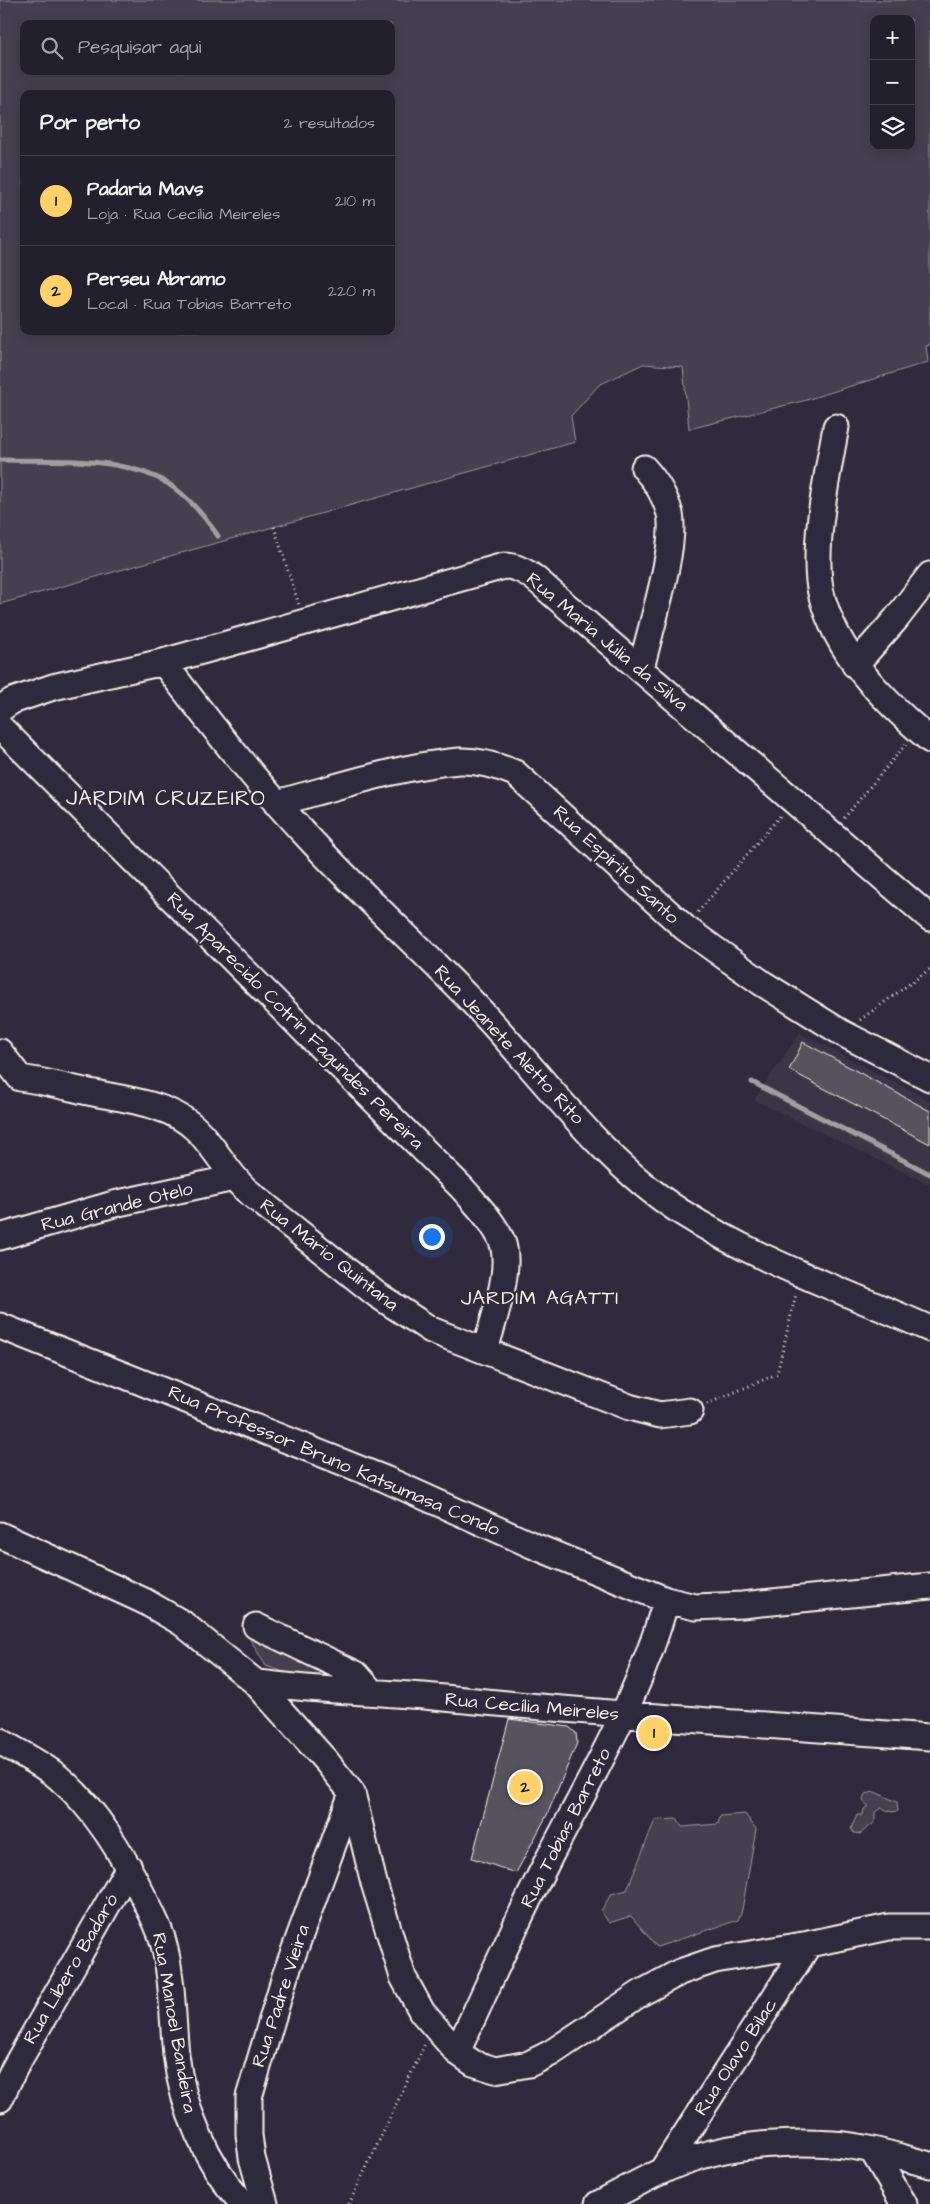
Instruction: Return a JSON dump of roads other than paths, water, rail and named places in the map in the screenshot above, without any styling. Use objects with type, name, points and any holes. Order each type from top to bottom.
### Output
[{"type":"street","points":[[836,427],[825,489],[819,551],[821,591],[832,628],[856,665],[924,735]]},
{"type":"street","points":[[641,669],[664,575],[670,516],[663,493],[644,468]]},
{"type":"street","name":"Rua Maria Júlia da Silva","points":[[0,709],[12,701],[53,687],[163,662],[504,566],[513,566],[532,576],[930,918]]},
{"type":"street","points":[[856,665],[896,619],[930,575]]},
{"type":"street","name":"Rua Jeanete Aletto Rito","points":[[163,662],[217,732],[276,803],[361,893],[477,1006],[606,1150],[639,1182],[680,1212],[722,1236],[800,1273],[930,1329]]},
{"type":"street","name":"Rua Aparecido Cotrin Fagundes Pereira","points":[[0,727],[462,1188],[488,1218],[502,1241],[505,1257],[504,1277],[485,1351]]},
{"type":"street","name":"Rua Espírito Santo","points":[[276,803],[402,771],[461,761],[496,765],[515,774],[541,796],[685,928],[762,983],[842,1033],[930,1078]]},
{"type":"street","name":"Rua Mário Quintana","points":[[0,1052],[10,1080],[49,1082],[138,1102],[173,1114],[197,1130],[234,1178],[376,1294],[408,1317],[431,1330],[629,1407],[660,1415],[690,1411]]},
{"type":"street","name":"Rua Grande Otelo","points":[[0,1237],[114,1204],[234,1178]]},
{"type":"street","name":"Rua Professor Bruno Katsumasa Condo","points":[[0,1326],[385,1479],[534,1546],[666,1600],[695,1607],[714,1606],[930,1586]]},
{"type":"street","points":[[0,1535],[144,1601],[182,1624],[255,1682],[352,1793],[374,1884],[403,1977],[422,2012],[457,2052],[473,2063],[496,2070],[529,2064],[551,2053],[641,1993],[680,1972],[715,1960],[809,1944],[889,1927],[930,1909]]},
{"type":"street","name":"Rua Tobias Barreto","points":[[457,2052],[543,1871],[623,1716],[657,1634],[666,1600]]},
{"type":"street","points":[[256,1626],[356,1674],[371,1691]]},
{"type":"street","name":"Rua Cecília Meireles","points":[[255,1682],[293,1688],[371,1691],[623,1716],[930,1737]]},
{"type":"street","name":"Rua Manoel Bandeira","points":[[0,1742],[56,1776],[73,1790],[93,1813],[129,1867],[162,1938],[176,2056],[192,2120],[214,2165],[244,2204]]},
{"type":"street","name":"Rua Padre Vieira","points":[[265,2204],[252,2158],[249,2135],[249,2097],[285,1976],[352,1793]]},
{"type":"street","name":"Rua Libero Badaró","points":[[0,2099],[14,2069],[129,1867]]},
{"type":"street","points":[[889,1927],[930,1927]]},
{"type":"street","name":"Rua Olavo Bilac","points":[[663,2169],[809,1944]]},
{"type":"street","points":[[598,2204],[663,2169],[699,2156],[734,2148],[787,2144],[834,2144],[872,2150],[930,2165]]},
{"type":"street","points":[[872,2150],[904,2204]]},
{"type":"waterway","points":[[0,460],[80,461],[120,466],[140,471],[158,478],[176,489],[199,511],[218,536]]},
{"type":"waterway","points":[[752,1082],[930,1174]]},
{"type":"place","name":"Padaria Mavs","points":[[654,1733]]},
{"type":"place","name":"Perseu Abramo","points":[[525,1787]]},
{"type":"district","name":"JARDIM CRUZEIRO","points":[[166,798]]},
{"type":"district","name":"JARDIM AGATTI","points":[[540,1298]]}]
